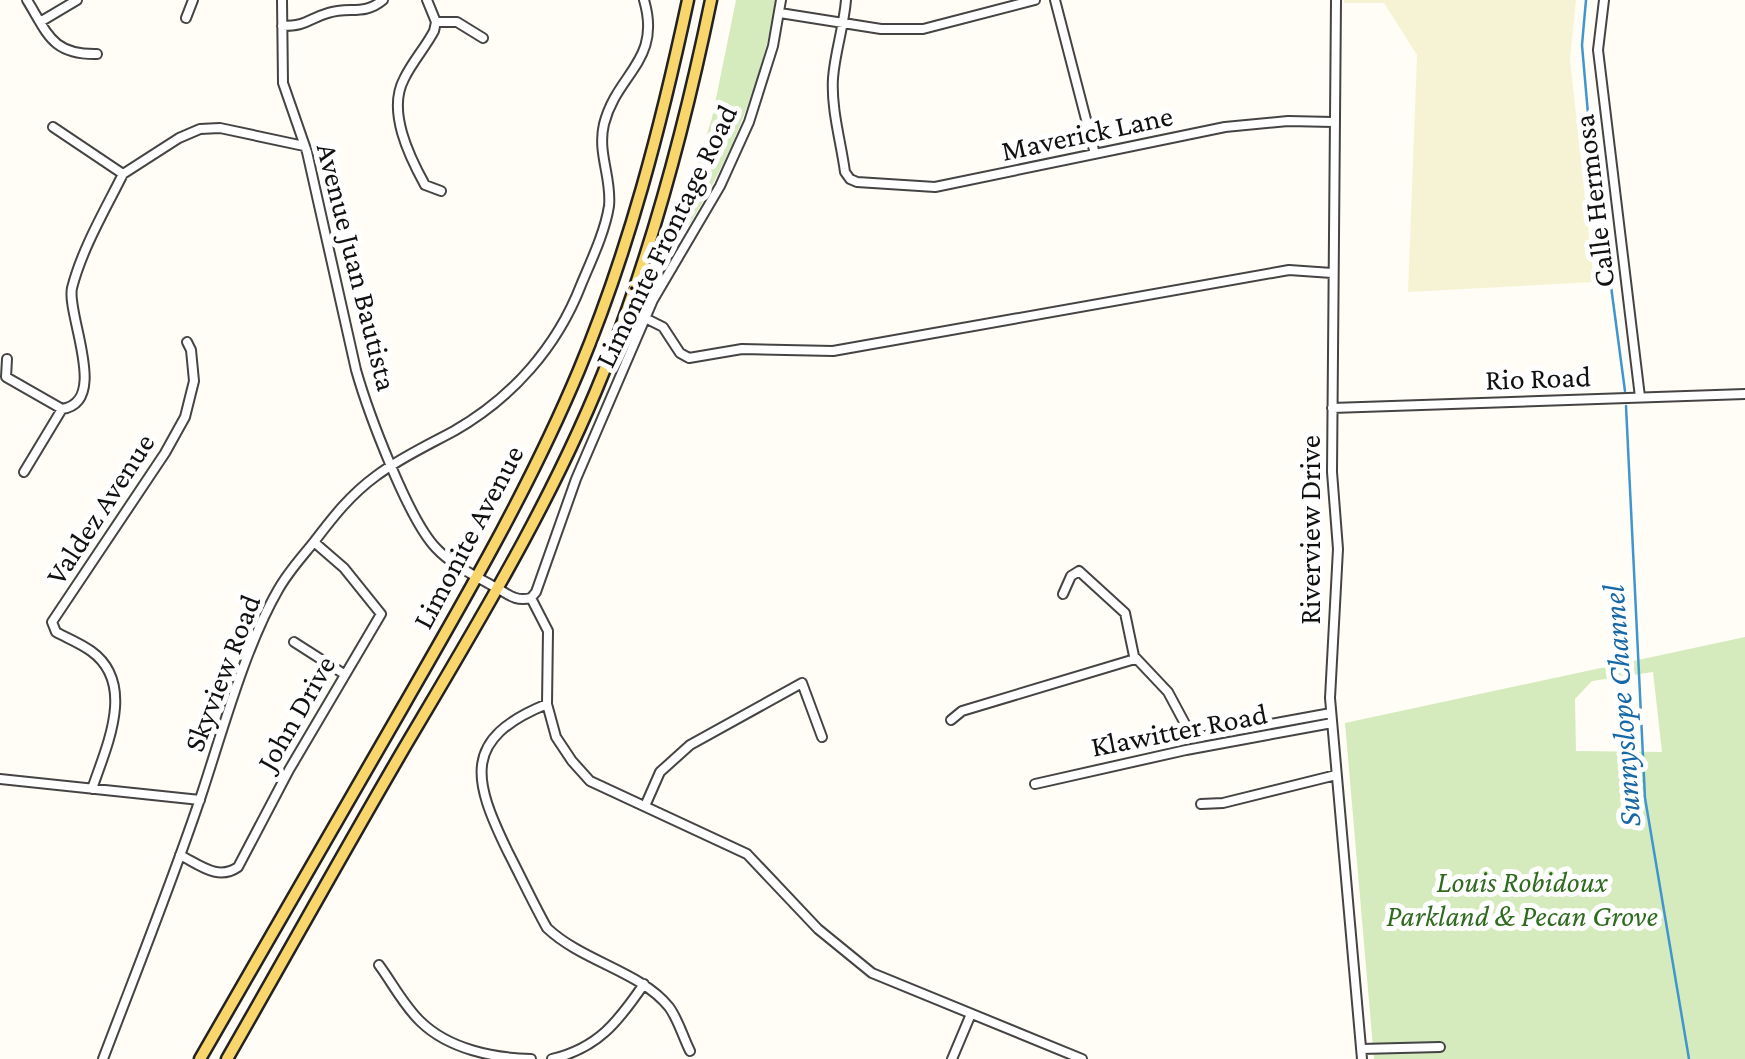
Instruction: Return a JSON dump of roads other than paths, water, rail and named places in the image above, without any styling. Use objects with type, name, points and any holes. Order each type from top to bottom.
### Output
[{"type":"main road","name":"Limonite Avenue","points":[[200,1059],[477,578],[560,414],[627,242],[664,109],[688,0]]},
{"type":"main road","name":"Limonite Avenue","points":[[227,1059],[557,476],[610,358],[668,182],[711,0]]},
{"type":"street","points":[[27,0],[49,37],[62,50],[96,54]]},
{"type":"street","points":[[40,22],[77,0]]},
{"type":"street","points":[[186,18],[193,0]]},
{"type":"street","name":"Avenue Juan Bautista","points":[[282,0],[283,83],[304,146],[356,370],[392,464],[428,539],[446,558],[520,600],[531,598]]},
{"type":"street","points":[[282,26],[304,26],[336,11],[367,10],[383,0]]},
{"type":"street","points":[[427,0],[436,22],[428,43],[404,78],[398,109],[414,166],[425,185],[441,191]]},
{"type":"street","name":"Skyview Road","points":[[103,1059],[231,707],[276,594],[295,563],[343,504],[392,464],[455,430],[506,395],[542,357],[570,311],[606,216],[608,191],[601,153],[604,124],[617,94],[638,67],[647,46],[650,32],[644,0]]},
{"type":"street","name":"Limonite Frontage Road","points":[[531,598],[645,318],[668,270],[736,153],[760,92],[781,0]]},
{"type":"street","points":[[845,24],[846,0]]},
{"type":"street","points":[[780,13],[880,29],[924,29],[1035,0]]},
{"type":"street","points":[[1055,0],[1095,154]]},
{"type":"street","name":"Riverview Drive","points":[[1336,0],[1332,472],[1338,549],[1331,718],[1362,1054]]},
{"type":"street","name":"Calle Hermosa","points":[[1604,0],[1598,50],[1636,398]]},
{"type":"street","points":[[436,22],[457,22],[483,38]]},
{"type":"street","name":"Maverick Lane","points":[[845,24],[833,76],[833,94],[845,172],[850,180],[934,187],[1256,122],[1334,122]]},
{"type":"street","points":[[53,127],[123,174]]},
{"type":"street","points":[[24,472],[62,409],[72,406],[84,381],[79,329],[72,305],[73,285],[123,174],[200,129],[220,128],[304,146]]},
{"type":"street","points":[[645,318],[663,326],[680,353],[690,358],[742,349],[833,351],[1273,272],[1332,272]]},
{"type":"street","name":"Valdez Avenue","points":[[92,789],[113,725],[116,698],[112,679],[103,662],[56,632],[52,622],[185,417],[194,381],[191,350],[186,342]]},
{"type":"street","points":[[7,359],[3,377],[62,409]]},
{"type":"street","name":"Rio Road","points":[[1332,408],[1745,394]]},
{"type":"street","name":"John Drive","points":[[180,855],[218,874],[238,867],[288,770],[381,614],[344,568],[314,542]]},
{"type":"street","points":[[1064,594],[1074,572],[1082,572],[1125,612],[1135,659],[1168,692],[1185,728],[1197,736],[1331,718]]},
{"type":"street","points":[[531,598],[548,631],[547,704],[556,738],[590,780],[747,854],[818,929],[872,973],[1082,1059]]},
{"type":"street","points":[[294,642],[344,674]]},
{"type":"street","points":[[950,720],[962,711],[1135,659]]},
{"type":"street","points":[[645,806],[660,772],[690,745],[802,683],[822,737]]},
{"type":"street","points":[[547,704],[517,716],[486,750],[479,772],[481,790],[547,928],[593,960],[644,984],[670,1008],[690,1050]]},
{"type":"street","name":"Klawitter Road","points":[[1035,784],[1331,718]]},
{"type":"street","points":[[1197,736],[1198,748]]},
{"type":"street","points":[[1201,804],[1223,803],[1336,775]]},
{"type":"street","points":[[0,780],[200,800]]},
{"type":"street","points":[[379,965],[405,1003],[438,1035],[476,1052],[530,1059]]},
{"type":"street","points":[[552,1059],[574,1054],[598,1041],[617,1024],[644,984]]},
{"type":"street","points":[[952,1059],[971,1014]]},
{"type":"street","points":[[1362,1054],[1440,1047]]},
{"type":"waterway","name":"Sunnyslope Channel","points":[[1586,0],[1582,45],[1588,114],[1625,391]]},
{"type":"waterway","name":"Sunnyslope Channel","points":[[1626,406],[1645,798],[1689,1059]]},
{"type":"park label","name":"Louis Robidoux Parkland & Pecan Grove","points":[[1522,899]]}]
